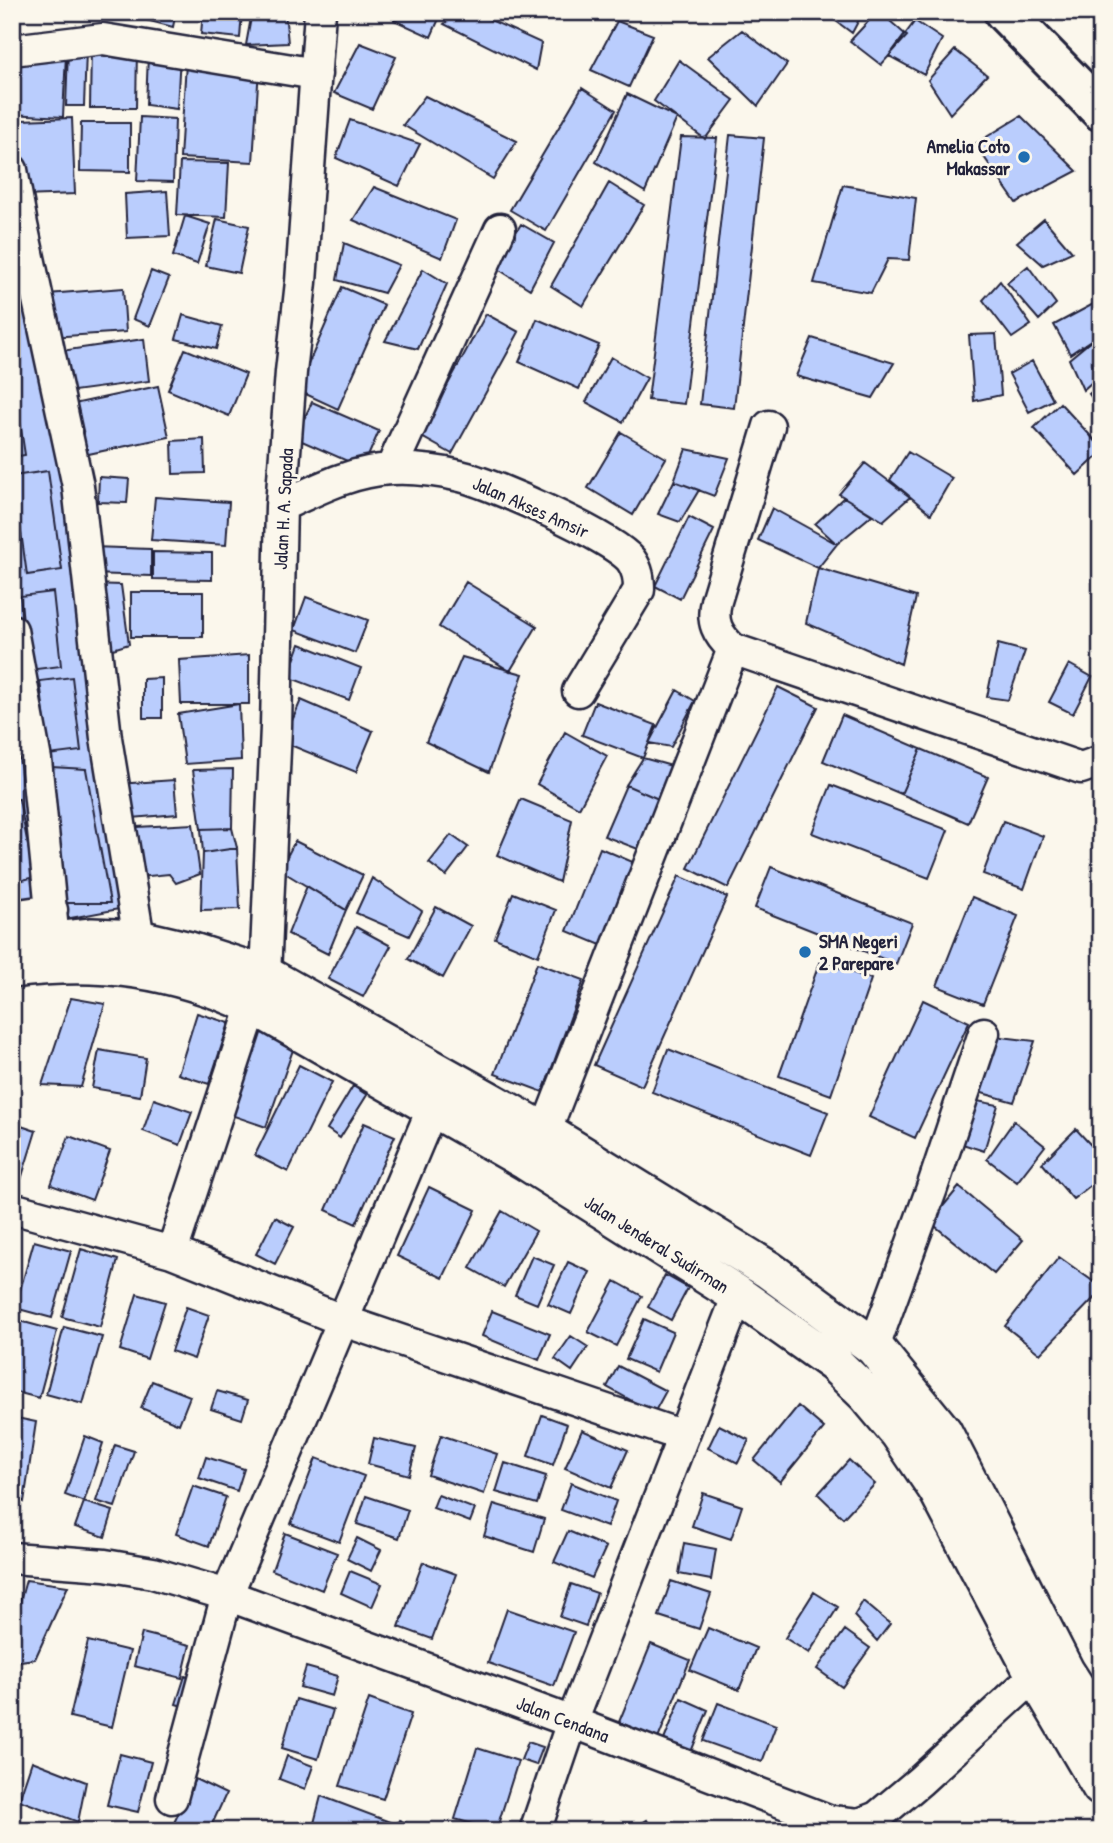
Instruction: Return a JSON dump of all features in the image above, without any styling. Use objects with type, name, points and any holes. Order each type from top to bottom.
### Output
[{"type":"highway","points":[[1004,12],[1101,111]]},
{"type":"main road","name":"Jalan Jenderal Sudirman","points":[[12,946],[53,925],[92,937],[139,939],[190,951],[535,1146],[769,1270],[874,1348],[943,1432],[1101,1787]]},
{"type":"main road","name":"Jalan Jenderal Sudirman","points":[[12,969],[43,965],[137,967],[215,987],[259,990],[433,1107],[535,1146],[834,1363],[867,1395],[899,1433],[937,1489],[1046,1665],[1101,1727]]},
{"type":"street","name":"Jalan H. A. Sapada","points":[[172,1252],[259,990],[276,727],[281,506],[320,12]]},
{"type":"street","points":[[12,50],[103,40],[316,74]]},
{"type":"street","points":[[12,170],[78,486],[106,738],[139,939]]},
{"type":"street","points":[[391,469],[500,229]]},
{"type":"street","points":[[769,426],[712,616],[715,628],[733,649],[1081,768],[1101,761]]},
{"type":"street","name":"Jalan Akses Amsir","points":[[281,506],[345,477],[391,469],[460,476],[501,490],[612,543],[631,561],[638,574],[639,590],[578,691]]},
{"type":"street","points":[[12,630],[24,762],[53,925],[12,916]]},
{"type":"street","points":[[535,1146],[733,649]]},
{"type":"street","points":[[874,1348],[984,1033]]},
{"type":"street","points":[[172,1798],[227,1595],[433,1107]]},
{"type":"street","points":[[12,1209],[172,1252],[344,1321],[683,1436]]},
{"type":"street","points":[[535,1831],[572,1722],[738,1295]]},
{"type":"street","name":"Jalan Cendana","points":[[12,1558],[105,1565],[153,1573],[227,1595],[831,1821],[859,1824],[877,1817],[920,1781],[1046,1665]]},
{"type":"building","points":[[143,12],[176,12],[173,27],[142,19]]},
{"type":"building","points":[[203,12],[242,12],[240,38],[201,34]]},
{"type":"building","points":[[252,12],[285,12],[288,43],[246,45]]},
{"type":"building","points":[[397,12],[442,12],[431,37],[394,20]]},
{"type":"building","points":[[457,12],[473,12],[541,43],[536,70],[444,24]]},
{"type":"building","points":[[828,12],[863,12],[852,33],[828,15]]},
{"type":"building","points":[[877,12],[907,36],[881,65],[850,41]]},
{"type":"building","points":[[617,21],[653,35],[629,87],[591,70]]},
{"type":"building","points":[[915,21],[942,39],[924,75],[889,56]]},
{"type":"building","points":[[742,30],[787,64],[758,106],[708,57]]},
{"type":"building","points":[[360,43],[396,57],[372,109],[334,93]]},
{"type":"building","points":[[91,48],[137,49],[136,108],[90,108]]},
{"type":"building","points":[[68,50],[86,50],[84,106],[66,106]]},
{"type":"building","points":[[955,50],[987,75],[950,114],[928,80]]},
{"type":"building","points":[[66,54],[63,117],[12,114],[12,58]]},
{"type":"building","points":[[180,54],[177,109],[146,105],[148,55]]},
{"type":"building","points":[[679,60],[734,100],[705,139],[654,101]]},
{"type":"building","points":[[186,63],[259,68],[253,162],[180,158]]},
{"type":"building","points":[[582,88],[616,110],[546,231],[510,210]]},
{"type":"building","points":[[627,94],[677,118],[645,192],[596,162]]},
{"type":"building","points":[[425,96],[517,141],[493,179],[403,125]]},
{"type":"building","name":"Amelia Coto Makassar","points":[[1021,116],[1077,171],[1016,203],[975,144]]},
{"type":"building","points":[[140,117],[175,119],[173,182],[137,181]]},
{"type":"building","points":[[72,118],[75,194],[23,196],[21,120]]},
{"type":"building","points":[[350,120],[420,144],[399,186],[336,158]]},
{"type":"building","points":[[81,123],[130,123],[130,172],[80,171]]},
{"type":"building","points":[[730,135],[764,138],[734,408],[700,404]]},
{"type":"building","points":[[681,137],[717,138],[684,404],[648,400]]},
{"type":"building","points":[[180,162],[229,163],[226,217],[177,215]]},
{"type":"building","points":[[609,183],[644,205],[583,306],[551,286]]},
{"type":"building","points":[[843,185],[916,198],[909,260],[888,259],[871,293],[814,283]]},
{"type":"building","points":[[374,187],[456,220],[442,258],[353,220]]},
{"type":"building","points":[[167,191],[170,236],[127,238],[125,194]]},
{"type":"building","points":[[185,216],[210,224],[197,264],[173,256]]},
{"type":"building","points":[[217,219],[249,226],[239,273],[206,266]]},
{"type":"building","points":[[1044,219],[1072,252],[1043,265],[1017,242]]},
{"type":"building","points":[[521,224],[554,243],[530,289],[495,267]]},
{"type":"building","points":[[12,230],[61,471],[119,909],[12,929]]},
{"type":"building","points":[[344,243],[399,265],[384,293],[337,280]]},
{"type":"building","points":[[1028,266],[1056,304],[1039,320],[1007,283]]},
{"type":"building","points":[[423,269],[447,284],[418,349],[385,341]]},
{"type":"building","points":[[151,271],[169,278],[150,326],[133,319]]},
{"type":"building","points":[[1000,281],[1031,325],[1012,338],[983,300]]},
{"type":"building","points":[[342,287],[384,305],[338,409],[297,390]]},
{"type":"building","points":[[123,288],[126,332],[51,337],[48,294]]},
{"type":"building","points":[[1101,300],[1101,333],[1070,354],[1054,325]]},
{"type":"building","points":[[486,314],[519,332],[452,454],[420,436]]},
{"type":"building","points":[[183,315],[222,326],[216,349],[176,339]]},
{"type":"building","points":[[537,319],[599,345],[579,389],[519,362]]},
{"type":"building","points":[[996,334],[1001,395],[974,401],[969,335]]},
{"type":"building","points":[[1097,336],[1101,342],[1101,374],[1083,390],[1069,359]]},
{"type":"building","points":[[812,338],[894,363],[873,398],[796,376]]},
{"type":"building","points":[[144,339],[149,381],[67,392],[61,351]]},
{"type":"building","points":[[185,349],[246,374],[229,416],[168,390]]},
{"type":"building","points":[[611,357],[647,378],[623,422],[586,402]]},
{"type":"building","points":[[1032,361],[1053,400],[1029,412],[1009,374]]},
{"type":"building","points":[[12,383],[25,455],[12,457]]},
{"type":"building","points":[[1101,384],[1101,410],[1089,394]]},
{"type":"building","points":[[158,386],[169,437],[79,456],[69,405]]},
{"type":"building","points":[[312,402],[379,431],[363,468],[295,438]]},
{"type":"building","points":[[1060,403],[1101,447],[1101,453],[1077,475],[1034,428]]},
{"type":"building","points":[[621,432],[666,458],[633,515],[588,488]]},
{"type":"building","points":[[204,439],[205,473],[173,474],[172,441]]},
{"type":"building","points":[[686,449],[729,458],[714,496],[674,481]]},
{"type":"building","points":[[908,452],[952,478],[931,514],[890,480]]},
{"type":"building","points":[[865,463],[910,497],[883,521],[839,494]]},
{"type":"building","points":[[48,471],[62,570],[27,575],[13,476]]},
{"type":"building","points":[[99,477],[129,479],[127,503],[98,502]]},
{"type":"building","points":[[674,481],[699,490],[680,522],[658,514]]},
{"type":"building","points":[[155,497],[229,502],[226,545],[151,540]]},
{"type":"building","points":[[844,497],[872,515],[837,544],[815,524]]},
{"type":"building","points":[[772,508],[837,544],[818,568],[758,540]]},
{"type":"building","points":[[689,517],[714,530],[680,599],[655,586]]},
{"type":"building","points":[[92,547],[151,549],[151,576],[91,574]]},
{"type":"building","points":[[153,552],[212,553],[212,580],[153,579]]},
{"type":"building","points":[[818,568],[916,597],[901,664],[806,623]]},
{"type":"building","points":[[466,582],[537,626],[510,671],[439,627]]},
{"type":"building","points":[[92,584],[121,585],[129,644],[100,653]]},
{"type":"building","points":[[53,592],[61,666],[29,670],[20,596]]},
{"type":"building","points":[[131,592],[203,592],[203,637],[131,637]]},
{"type":"building","points":[[306,597],[368,620],[355,653],[294,630]]},
{"type":"building","points":[[300,644],[361,668],[349,700],[288,677]]},
{"type":"building","points":[[998,644],[1025,651],[1008,700],[987,697]]},
{"type":"building","points":[[249,655],[249,704],[181,704],[179,660]]},
{"type":"building","points":[[462,657],[523,674],[489,772],[426,742]]},
{"type":"building","points":[[1069,664],[1092,677],[1073,714],[1049,702]]},
{"type":"building","points":[[72,677],[81,751],[49,755],[40,681]]},
{"type":"building","points":[[162,678],[162,718],[143,718],[143,679]]},
{"type":"building","points":[[778,687],[818,707],[728,888],[688,868]]},
{"type":"building","points":[[677,690],[695,701],[671,747],[649,743]]},
{"type":"building","points":[[301,700],[373,731],[356,772],[283,742]]},
{"type":"building","points":[[595,702],[656,725],[643,758],[582,735]]},
{"type":"building","points":[[239,704],[241,760],[185,764],[178,714]]},
{"type":"building","points":[[842,715],[921,749],[901,794],[823,761]]},
{"type":"building","points":[[565,732],[607,756],[579,808],[537,784]]},
{"type":"building","points":[[921,749],[988,777],[968,823],[901,794]]},
{"type":"building","points":[[643,758],[675,767],[663,801],[626,785]]},
{"type":"building","points":[[51,767],[86,769],[110,903],[60,903]]},
{"type":"building","points":[[233,769],[232,828],[201,829],[193,770]]},
{"type":"building","points":[[174,780],[177,814],[121,819],[118,784]]},
{"type":"building","points":[[626,785],[663,801],[638,849],[604,836]]},
{"type":"building","points":[[831,785],[948,830],[929,878],[812,833]]},
{"type":"building","points":[[12,799],[19,799],[34,877],[12,883]]},
{"type":"building","points":[[521,799],[572,820],[559,882],[497,855]]},
{"type":"building","points":[[1003,821],[1043,836],[1024,889],[983,874]]},
{"type":"building","points":[[193,824],[200,874],[176,883],[169,874],[139,877],[137,827]]},
{"type":"building","points":[[232,828],[237,848],[203,853],[201,829]]},
{"type":"building","points":[[451,835],[468,847],[446,876],[429,863]]},
{"type":"building","points":[[295,841],[363,875],[346,910],[280,870]]},
{"type":"building","points":[[237,848],[240,909],[201,910],[203,853]]},
{"type":"building","points":[[600,848],[642,866],[608,948],[567,931]]},
{"type":"building","points":[[771,867],[912,923],[896,964],[755,908]]},
{"type":"building","points":[[679,876],[727,897],[642,1086],[594,1065]]},
{"type":"building","points":[[372,878],[422,911],[409,936],[356,913]]},
{"type":"building","points":[[307,886],[346,910],[328,954],[288,934]]},
{"type":"building","points":[[513,893],[556,910],[538,956],[495,938]]},
{"type":"building","points":[[972,897],[1018,916],[983,1004],[937,986]]},
{"type":"building","points":[[436,907],[471,926],[443,978],[408,959]]},
{"type":"building","points":[[356,927],[391,946],[363,997],[328,979]]},
{"type":"building","points":[[820,961],[871,979],[831,1095],[779,1076]]},
{"type":"building","points":[[537,963],[584,980],[543,1092],[495,1074]]},
{"type":"building","points":[[71,998],[105,1004],[81,1087],[42,1085]]},
{"type":"building","points":[[923,1000],[969,1022],[915,1138],[869,1117]]},
{"type":"building","points":[[197,1013],[229,1023],[209,1084],[178,1074]]},
{"type":"building","points":[[257,1031],[295,1044],[266,1127],[228,1114]]},
{"type":"building","points":[[993,1036],[1035,1041],[1014,1102],[975,1091]]},
{"type":"building","points":[[668,1049],[828,1112],[811,1155],[652,1092]]},
{"type":"building","points":[[99,1050],[146,1058],[140,1096],[92,1088]]},
{"type":"building","points":[[299,1065],[332,1082],[288,1172],[255,1155]]},
{"type":"building","points":[[353,1086],[367,1095],[340,1138],[327,1129]]},
{"type":"building","points":[[154,1099],[192,1112],[180,1145],[143,1131]]},
{"type":"building","points":[[972,1100],[998,1105],[984,1151],[953,1141]]},
{"type":"building","points":[[1014,1121],[1045,1146],[1017,1182],[987,1159]]},
{"type":"building","points":[[12,1123],[36,1131],[15,1199],[12,1198]]},
{"type":"building","points":[[364,1123],[395,1136],[356,1224],[326,1210]]},
{"type":"building","points":[[1076,1129],[1101,1156],[1101,1177],[1073,1199],[1042,1163]]},
{"type":"building","points":[[69,1136],[110,1151],[92,1200],[51,1185]]},
{"type":"building","points":[[429,1187],[476,1210],[443,1278],[397,1256]]},
{"type":"building","points":[[959,1187],[1023,1240],[994,1274],[930,1222]]},
{"type":"building","points":[[502,1211],[536,1231],[504,1287],[470,1268]]},
{"type":"building","points":[[275,1217],[294,1227],[275,1264],[256,1254]]},
{"type":"building","points":[[34,1241],[71,1251],[52,1318],[15,1308]]},
{"type":"building","points":[[81,1249],[118,1260],[100,1327],[62,1317]]},
{"type":"building","points":[[532,1256],[554,1265],[537,1304],[515,1295]]},
{"type":"building","points":[[1059,1257],[1101,1287],[1101,1291],[1040,1354],[1005,1326]]},
{"type":"building","points":[[568,1262],[590,1272],[571,1314],[548,1304]]},
{"type":"building","points":[[665,1275],[688,1288],[671,1320],[648,1307]]},
{"type":"building","points":[[615,1281],[642,1296],[616,1346],[588,1332]]},
{"type":"building","points":[[137,1294],[165,1302],[147,1359],[120,1350]]},
{"type":"building","points":[[186,1307],[209,1315],[194,1359],[171,1351]]},
{"type":"building","points":[[492,1311],[550,1334],[539,1360],[482,1336]]},
{"type":"building","points":[[644,1319],[673,1332],[656,1372],[626,1359]]},
{"type":"building","points":[[20,1321],[57,1331],[39,1398],[12,1391],[12,1349]]},
{"type":"building","points":[[64,1327],[102,1337],[83,1404],[46,1394]]},
{"type":"building","points":[[571,1336],[588,1347],[572,1371],[555,1359]]},
{"type":"building","points":[[618,1366],[666,1391],[654,1413],[607,1387]]},
{"type":"building","points":[[152,1381],[190,1396],[179,1424],[141,1408]]},
{"type":"building","points":[[217,1391],[248,1400],[242,1419],[211,1409]]},
{"type":"building","points":[[798,1406],[824,1428],[780,1482],[754,1460]]},
{"type":"building","points":[[542,1415],[567,1424],[553,1465],[528,1456]]},
{"type":"building","points":[[12,1417],[36,1422],[24,1502],[12,1494]]},
{"type":"building","points":[[719,1425],[749,1440],[738,1463],[708,1448]]},
{"type":"building","points":[[582,1430],[628,1450],[611,1488],[565,1468]]},
{"type":"building","points":[[441,1435],[497,1454],[484,1494],[428,1475]]},
{"type":"building","points":[[85,1436],[103,1443],[84,1502],[65,1495]]},
{"type":"building","points":[[374,1438],[416,1448],[409,1475],[368,1464]]},
{"type":"building","points":[[115,1445],[134,1451],[115,1507],[96,1501]]},
{"type":"building","points":[[206,1457],[244,1469],[237,1491],[199,1478]]},
{"type":"building","points":[[316,1458],[364,1476],[339,1542],[291,1524]]},
{"type":"building","points":[[849,1460],[875,1484],[843,1518],[818,1494]]},
{"type":"building","points":[[505,1463],[546,1476],[537,1504],[496,1492]]},
{"type":"building","points":[[571,1483],[616,1501],[607,1527],[561,1510]]},
{"type":"building","points":[[193,1486],[226,1497],[209,1546],[176,1534]]},
{"type":"building","points":[[703,1493],[742,1506],[731,1539],[692,1526]]},
{"type":"building","points":[[438,1495],[475,1509],[470,1522],[433,1508]]},
{"type":"building","points":[[366,1496],[408,1510],[399,1538],[357,1524]]},
{"type":"building","points":[[84,1502],[113,1511],[105,1537],[75,1527]]},
{"type":"building","points":[[494,1504],[544,1519],[534,1552],[484,1536]]},
{"type":"building","points":[[568,1531],[606,1547],[592,1578],[554,1562]]},
{"type":"building","points":[[285,1533],[337,1553],[322,1590],[272,1570]]},
{"type":"building","points":[[357,1538],[381,1550],[371,1571],[347,1559]]},
{"type":"building","points":[[684,1543],[716,1549],[711,1580],[679,1574]]},
{"type":"building","points":[[423,1562],[456,1574],[432,1639],[399,1627]]},
{"type":"building","points":[[350,1571],[382,1584],[372,1607],[341,1593]]},
{"type":"building","points":[[26,1580],[68,1586],[35,1659],[12,1662],[12,1630]]},
{"type":"building","points":[[671,1581],[711,1594],[699,1629],[659,1616]]},
{"type":"building","points":[[571,1584],[597,1593],[586,1626],[560,1617]]},
{"type":"building","points":[[814,1592],[838,1607],[809,1653],[785,1638]]},
{"type":"building","points":[[863,1601],[890,1624],[877,1641],[854,1616]]},
{"type":"building","points":[[507,1609],[574,1632],[554,1686],[488,1663]]},
{"type":"building","points":[[708,1628],[756,1648],[739,1690],[690,1670]]},
{"type":"building","points":[[845,1630],[870,1648],[842,1687],[817,1669]]},
{"type":"building","points":[[142,1633],[190,1645],[182,1678],[134,1666]]},
{"type":"building","points":[[88,1641],[130,1651],[112,1727],[70,1717]]},
{"type":"building","points":[[651,1644],[690,1660],[658,1739],[619,1722]]},
{"type":"building","points":[[306,1667],[338,1676],[332,1696],[300,1687]]},
{"type":"building","points":[[185,1676],[200,1681],[192,1709],[176,1704]]},
{"type":"building","points":[[681,1698],[708,1710],[691,1752],[664,1740]]},
{"type":"building","points":[[296,1699],[333,1710],[318,1759],[282,1748]]},
{"type":"building","points":[[369,1699],[411,1714],[383,1799],[340,1786]]},
{"type":"building","points":[[718,1703],[776,1725],[762,1762],[703,1741]]},
{"type":"building","points":[[528,1742],[543,1747],[536,1765],[521,1760]]},
{"type":"building","points":[[477,1748],[518,1761],[496,1831],[455,1819]]},
{"type":"building","points":[[120,1754],[151,1762],[138,1812],[107,1805]]},
{"type":"building","points":[[287,1756],[313,1766],[305,1789],[279,1779]]},
{"type":"building","points":[[32,1761],[86,1782],[78,1822],[19,1800]]},
{"type":"building","points":[[195,1779],[226,1794],[209,1831],[170,1831]]},
{"type":"building","points":[[321,1796],[390,1822],[386,1831],[312,1831]]},
{"type":"building","points":[[399,1820],[425,1831],[394,1831]]},
{"type":"building","points":[[647,1820],[653,1831],[629,1831]]},
{"type":"place","name":"Amelia Coto Makassar","points":[[1024,157]]},
{"type":"place","name":"SMA Negeri 2 Parepare","points":[[805,952]]}]
